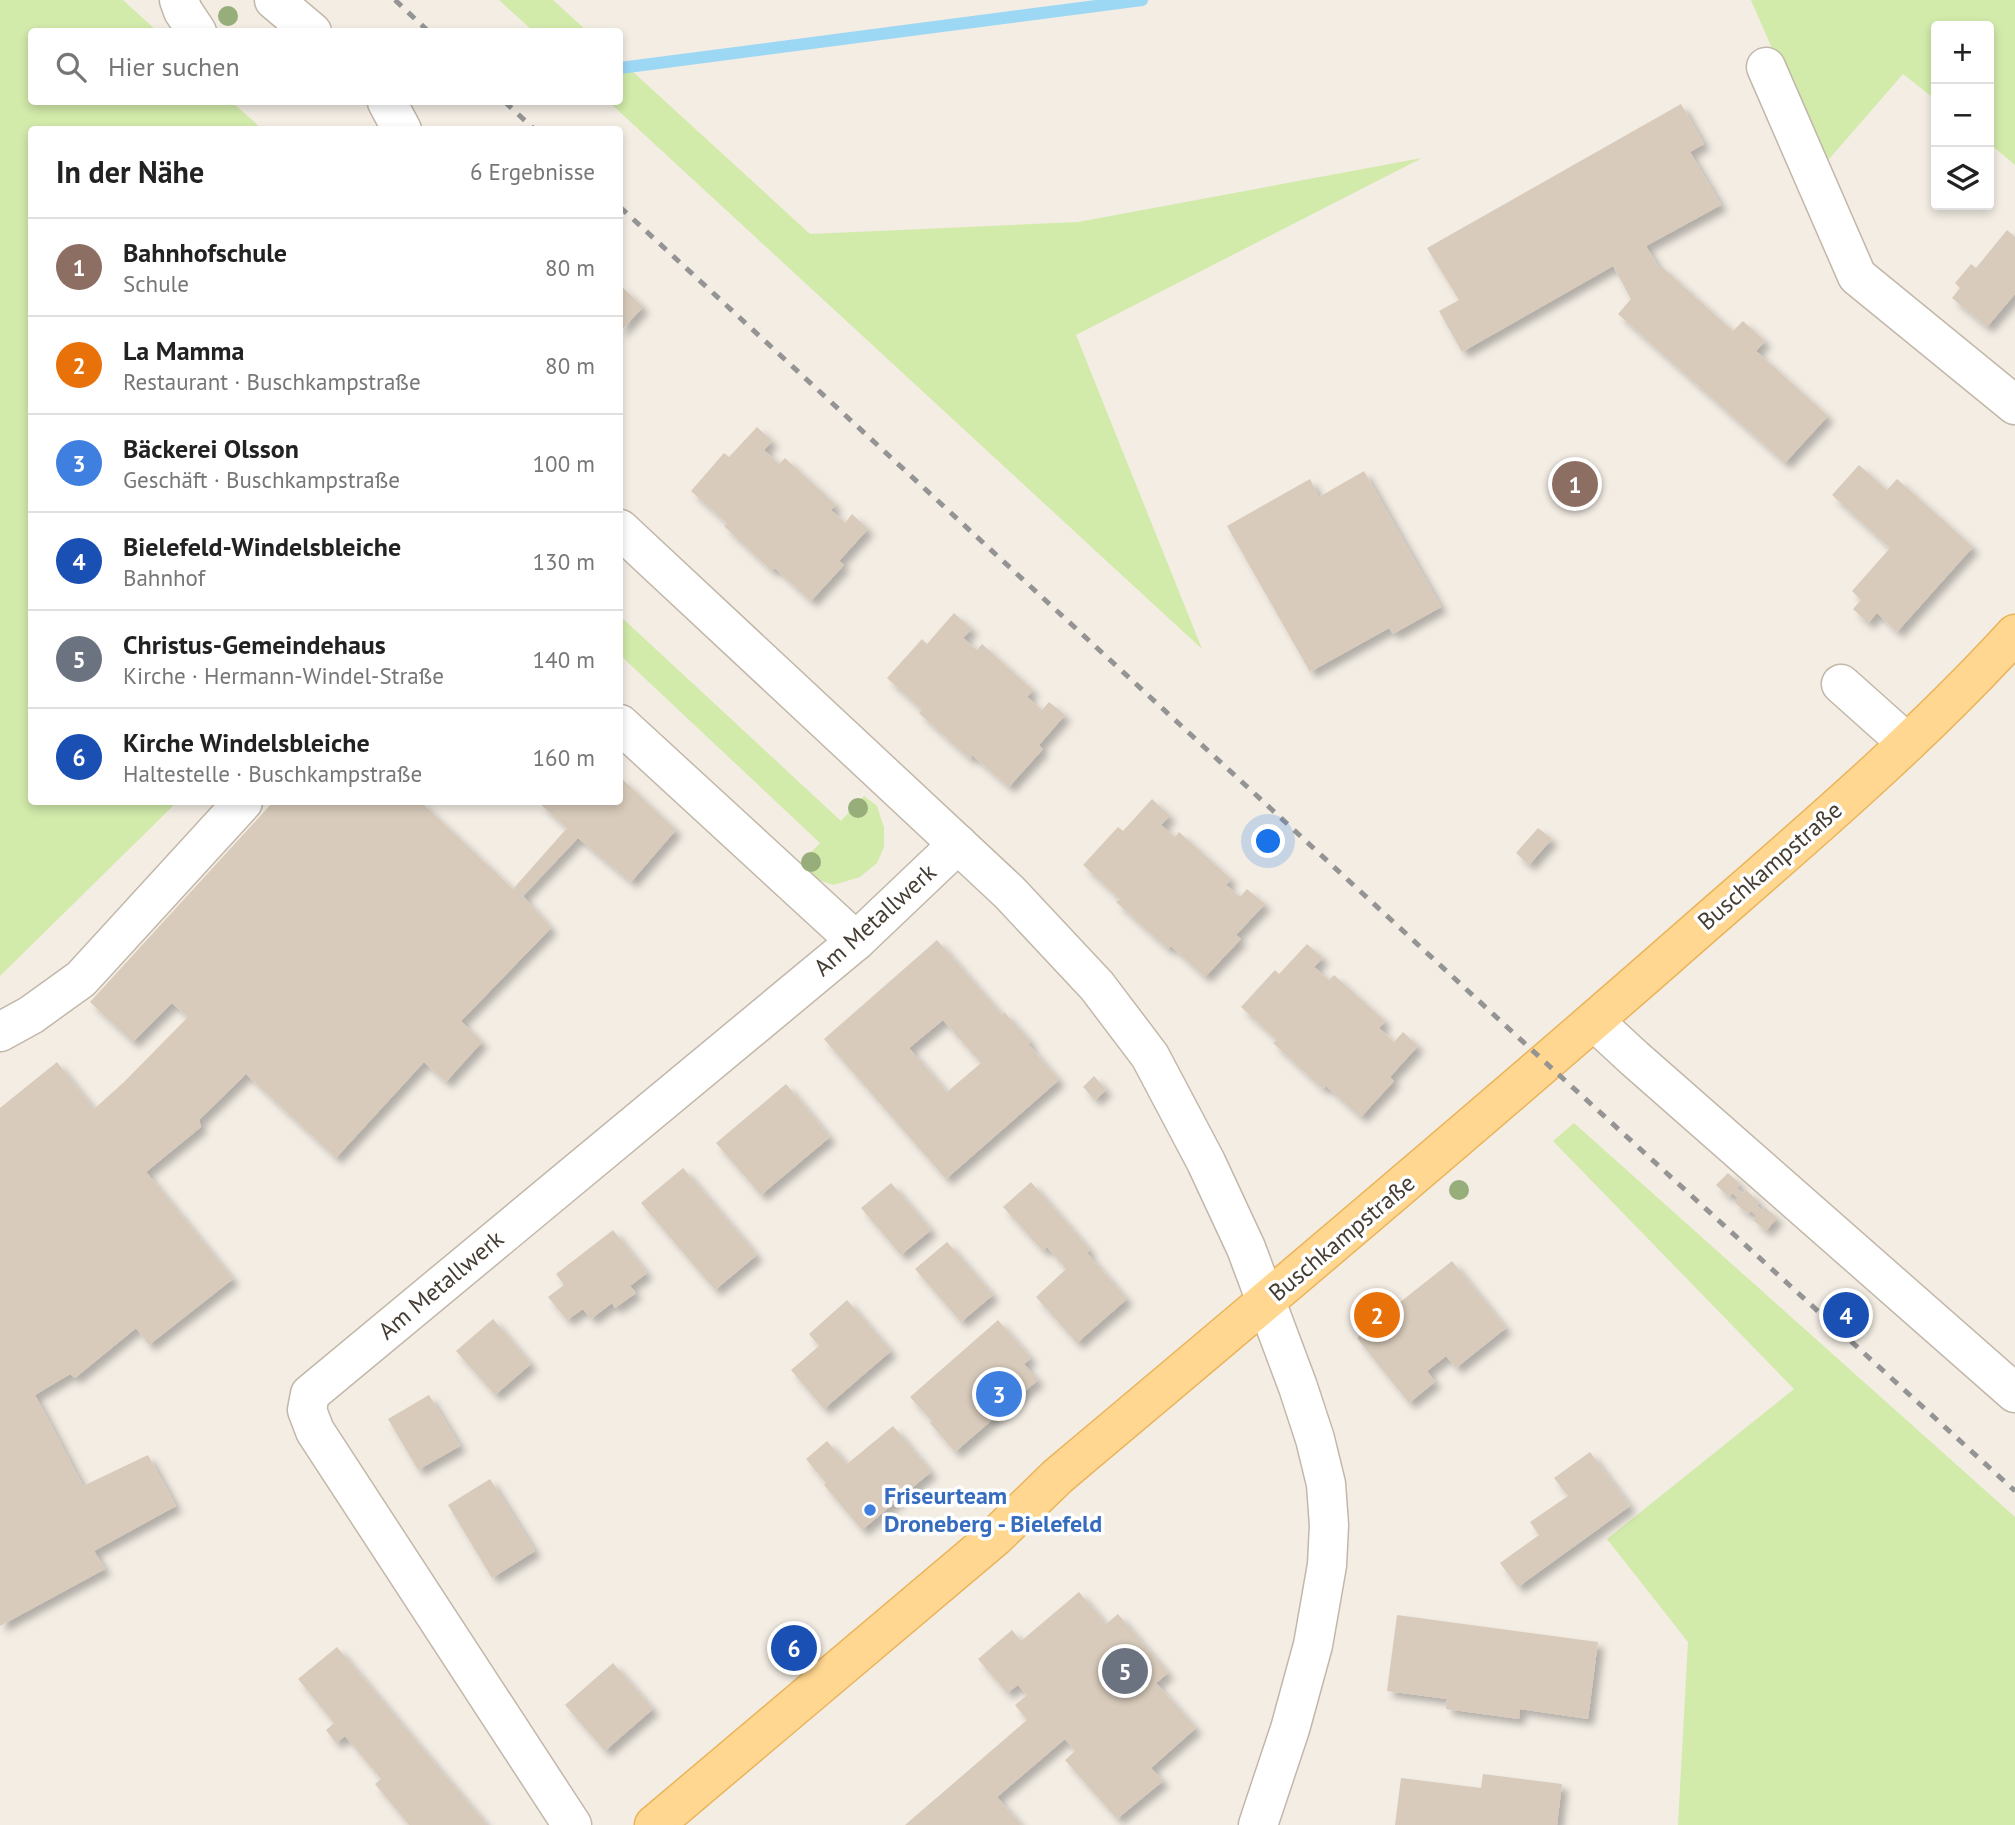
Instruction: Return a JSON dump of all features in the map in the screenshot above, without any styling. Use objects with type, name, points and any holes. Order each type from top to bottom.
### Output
[{"type":"main road","name":"Buschkampstraße","points":[[654,1825],[995,1537],[1058,1476],[1594,1021],[1857,791],[1973,680],[2015,634]]},
{"type":"street","points":[[179,0],[194,28]]},
{"type":"street","points":[[274,0],[307,28]]},
{"type":"street","points":[[1766,67],[1857,276],[2015,405]]},
{"type":"street","points":[[389,105],[400,126]]},
{"type":"street","name":"Am Metallwerk","points":[[623,532],[1009,892],[1097,986],[1150,1056],[1217,1186],[1246,1248],[1315,1438],[1326,1484],[1329,1525],[1326,1565],[1313,1645],[1290,1729],[1258,1825]]},
{"type":"street","points":[[1841,684],[1907,743]]},
{"type":"street","points":[[623,727],[856,941]]},
{"type":"street","points":[[0,1032],[30,1015],[81,979],[240,805]]},
{"type":"street","name":"Am Metallwerk","points":[[572,1825],[315,1431],[307,1410],[310,1394],[856,941],[958,844]]},
{"type":"street","points":[[1594,1021],[2015,1393]]},
{"type":"green space","points":[[0,0],[123,0],[154,28],[28,28],[28,105],[235,105],[259,126],[28,126],[28,805],[174,805],[0,976]]},
{"type":"green space","points":[[499,0],[553,0],[584,28],[530,28]]},
{"type":"green space","points":[[1751,0],[2015,0],[2015,165],[1994,147],[1994,21],[1931,21],[1931,96],[1903,74],[1823,166]]},
{"type":"green space","points":[[623,63],[810,234],[1078,222],[1422,158],[1076,335],[1202,649],[612,105],[623,105]]},
{"type":"green space","points":[[623,619],[841,821],[864,796],[877,806],[884,828],[884,847],[877,863],[860,877],[833,885],[816,879],[798,866],[820,843],[623,658]]},
{"type":"green space","points":[[1574,1123],[2015,1517],[2015,1825],[1678,1825],[1688,1642],[1607,1539],[1794,1389],[1553,1141]]},
{"type":"building","points":[[1681,104],[1704,144],[1690,152],[1721,205],[1646,246],[1659,268],[1661,266],[1733,331],[1743,321],[1765,341],[1756,351],[1828,416],[1785,463],[1618,314],[1631,299],[1613,266],[1462,352],[1439,311],[1459,300],[1427,248]]},
{"type":"building","points":[[2007,230],[2015,237],[2015,294],[1987,327],[1952,298],[1960,288],[1955,283],[1971,264],[1976,268]]},
{"type":"building","points":[[623,288],[643,307],[623,329]]},
{"type":"building","points":[[757,427],[772,441],[764,450],[779,464],[785,458],[836,505],[831,510],[845,523],[852,514],[868,529],[839,561],[844,565],[811,601],[775,568],[772,571],[724,526],[727,523],[691,491],[724,453],[729,457]]},
{"type":"building","points":[[1859,465],[1887,490],[1897,479],[1973,547],[1897,632],[1877,613],[1868,623],[1853,609],[1861,600],[1852,591],[1890,548],[1832,495]]},
{"type":"building","points":[[1364,471],[1441,607],[1393,634],[1389,628],[1310,672],[1227,526],[1310,479],[1319,497]]},
{"type":"building","points":[[954,613],[972,629],[963,638],[977,650],[982,644],[1033,690],[1027,697],[1042,710],[1049,702],[1065,715],[1039,745],[1043,749],[1009,787],[972,755],[970,759],[919,713],[922,710],[887,678],[922,639],[927,644]]},
{"type":"building","points":[[623,780],[676,830],[631,882],[578,838],[523,896],[551,928],[461,1021],[482,1042],[446,1082],[424,1062],[336,1158],[246,1074],[199,1120],[201,1127],[146,1172],[233,1279],[149,1345],[136,1328],[75,1378],[70,1374],[35,1395],[83,1486],[148,1455],[176,1506],[94,1551],[105,1569],[0,1626],[0,1108],[57,1062],[94,1109],[188,1017],[172,1003],[133,1042],[90,1002],[270,805],[424,805],[513,889],[567,828],[541,805],[623,805]]},
{"type":"building","points":[[1152,799],[1170,816],[1161,825],[1175,837],[1179,832],[1231,879],[1226,885],[1240,897],[1247,889],[1265,904],[1236,935],[1241,939],[1205,977],[1171,946],[1168,949],[1116,902],[1120,899],[1083,865],[1118,827],[1123,831]]},
{"type":"building","points":[[1538,828],[1552,839],[1529,865],[1516,853]]},
{"type":"building","points":[[937,940],[1002,1015],[1004,1012],[1031,1042],[1028,1044],[1059,1080],[946,1179],[824,1039]],"holes":[[[943,1020],[981,1063],[947,1092],[909,1048]]]},
{"type":"building","points":[[1307,944],[1323,958],[1314,967],[1329,980],[1334,975],[1385,1021],[1379,1028],[1394,1042],[1403,1032],[1418,1046],[1390,1077],[1394,1081],[1361,1117],[1326,1086],[1323,1089],[1273,1043],[1277,1040],[1241,1007],[1275,970],[1279,974]]},
{"type":"building","points":[[1094,1076],[1106,1090],[1095,1100],[1083,1087]]},
{"type":"building","points":[[786,1084],[830,1137],[761,1195],[716,1143]]},
{"type":"building","points":[[683,1168],[757,1255],[715,1290],[641,1203]]},
{"type":"building","points":[[1728,1173],[1740,1184],[1737,1188],[1743,1193],[1746,1190],[1759,1202],[1757,1205],[1762,1210],[1765,1207],[1777,1218],[1766,1231],[1753,1220],[1757,1216],[1751,1211],[1748,1214],[1734,1202],[1738,1198],[1732,1193],[1729,1197],[1716,1185]]},
{"type":"building","points":[[1031,1182],[1090,1250],[1087,1253],[1127,1299],[1077,1343],[1036,1297],[1066,1269],[1047,1247],[1043,1251],[1003,1207]]},
{"type":"building","points":[[891,1183],[931,1230],[901,1255],[861,1208]]},
{"type":"building","points":[[613,1230],[647,1273],[630,1286],[636,1293],[615,1308],[612,1303],[591,1319],[583,1309],[567,1320],[548,1297],[564,1285],[556,1274]]},
{"type":"building","points":[[947,1242],[993,1295],[961,1322],[915,1269]]},
{"type":"building","points":[[1452,1261],[1506,1328],[1456,1368],[1446,1356],[1427,1371],[1435,1382],[1409,1403],[1357,1338],[1366,1330],[1359,1322],[1387,1299],[1394,1307]]},
{"type":"building","points":[[847,1300],[891,1351],[824,1409],[791,1370],[819,1346],[809,1334]]},
{"type":"building","points":[[493,1319],[531,1364],[495,1395],[456,1351]]},
{"type":"building","points":[[998,1320],[1031,1358],[1024,1364],[1038,1380],[955,1452],[910,1397]]},
{"type":"building","points":[[429,1395],[460,1446],[418,1470],[388,1419]]},
{"type":"building","points":[[893,1426],[931,1472],[862,1530],[806,1459],[827,1441],[847,1464]]},
{"type":"building","points":[[1590,1452],[1630,1506],[1518,1587],[1500,1563],[1539,1535],[1530,1522],[1568,1496],[1554,1478]]},
{"type":"building","points":[[490,1479],[535,1551],[492,1578],[448,1505]]},
{"type":"building","points":[[1079,1592],[1106,1624],[1118,1614],[1168,1673],[1156,1683],[1196,1728],[1151,1768],[1163,1781],[1117,1819],[1065,1760],[1075,1751],[1065,1739],[997,1797],[1021,1825],[905,1825],[1027,1720],[1015,1705],[1027,1695],[1018,1685],[1007,1693],[978,1659],[1012,1630],[1021,1641]]},
{"type":"building","points":[[1397,1615],[1598,1642],[1588,1719],[1520,1709],[1519,1719],[1446,1709],[1447,1699],[1387,1691]]},
{"type":"building","points":[[337,1647],[487,1825],[409,1825],[375,1784],[381,1779],[345,1736],[336,1743],[326,1730],[334,1723],[298,1679]]},
{"type":"building","points":[[613,1663],[653,1709],[605,1751],[565,1705]]},
{"type":"building","points":[[1483,1774],[1562,1784],[1557,1825],[1395,1825],[1401,1778],[1481,1788]]},
{"type":"waterway","points":[[623,68],[1142,0]]},
{"type":"railway","points":[[395,0],[425,28]]},
{"type":"railway","points":[[508,105],[531,126]]},
{"type":"railway","points":[[623,210],[1546,1063],[2015,1491]]},
{"type":"place","name":"Bahnhofschule","points":[[1575,484]]},
{"type":"place","name":"La Mamma","points":[[1377,1315]]},
{"type":"place","name":"Bielefeld-Windelsbleiche","points":[[1846,1315]]},
{"type":"place","name":"Bäckerei Olsson","points":[[999,1394]]},
{"type":"place","name":"Friseurteam Droneberg - Bielefeld","points":[[870,1510]]},
{"type":"place","name":"Kirche Windelsbleiche","points":[[794,1648]]},
{"type":"place","name":"Christus-Gemeindehaus","points":[[1125,1671]]}]
